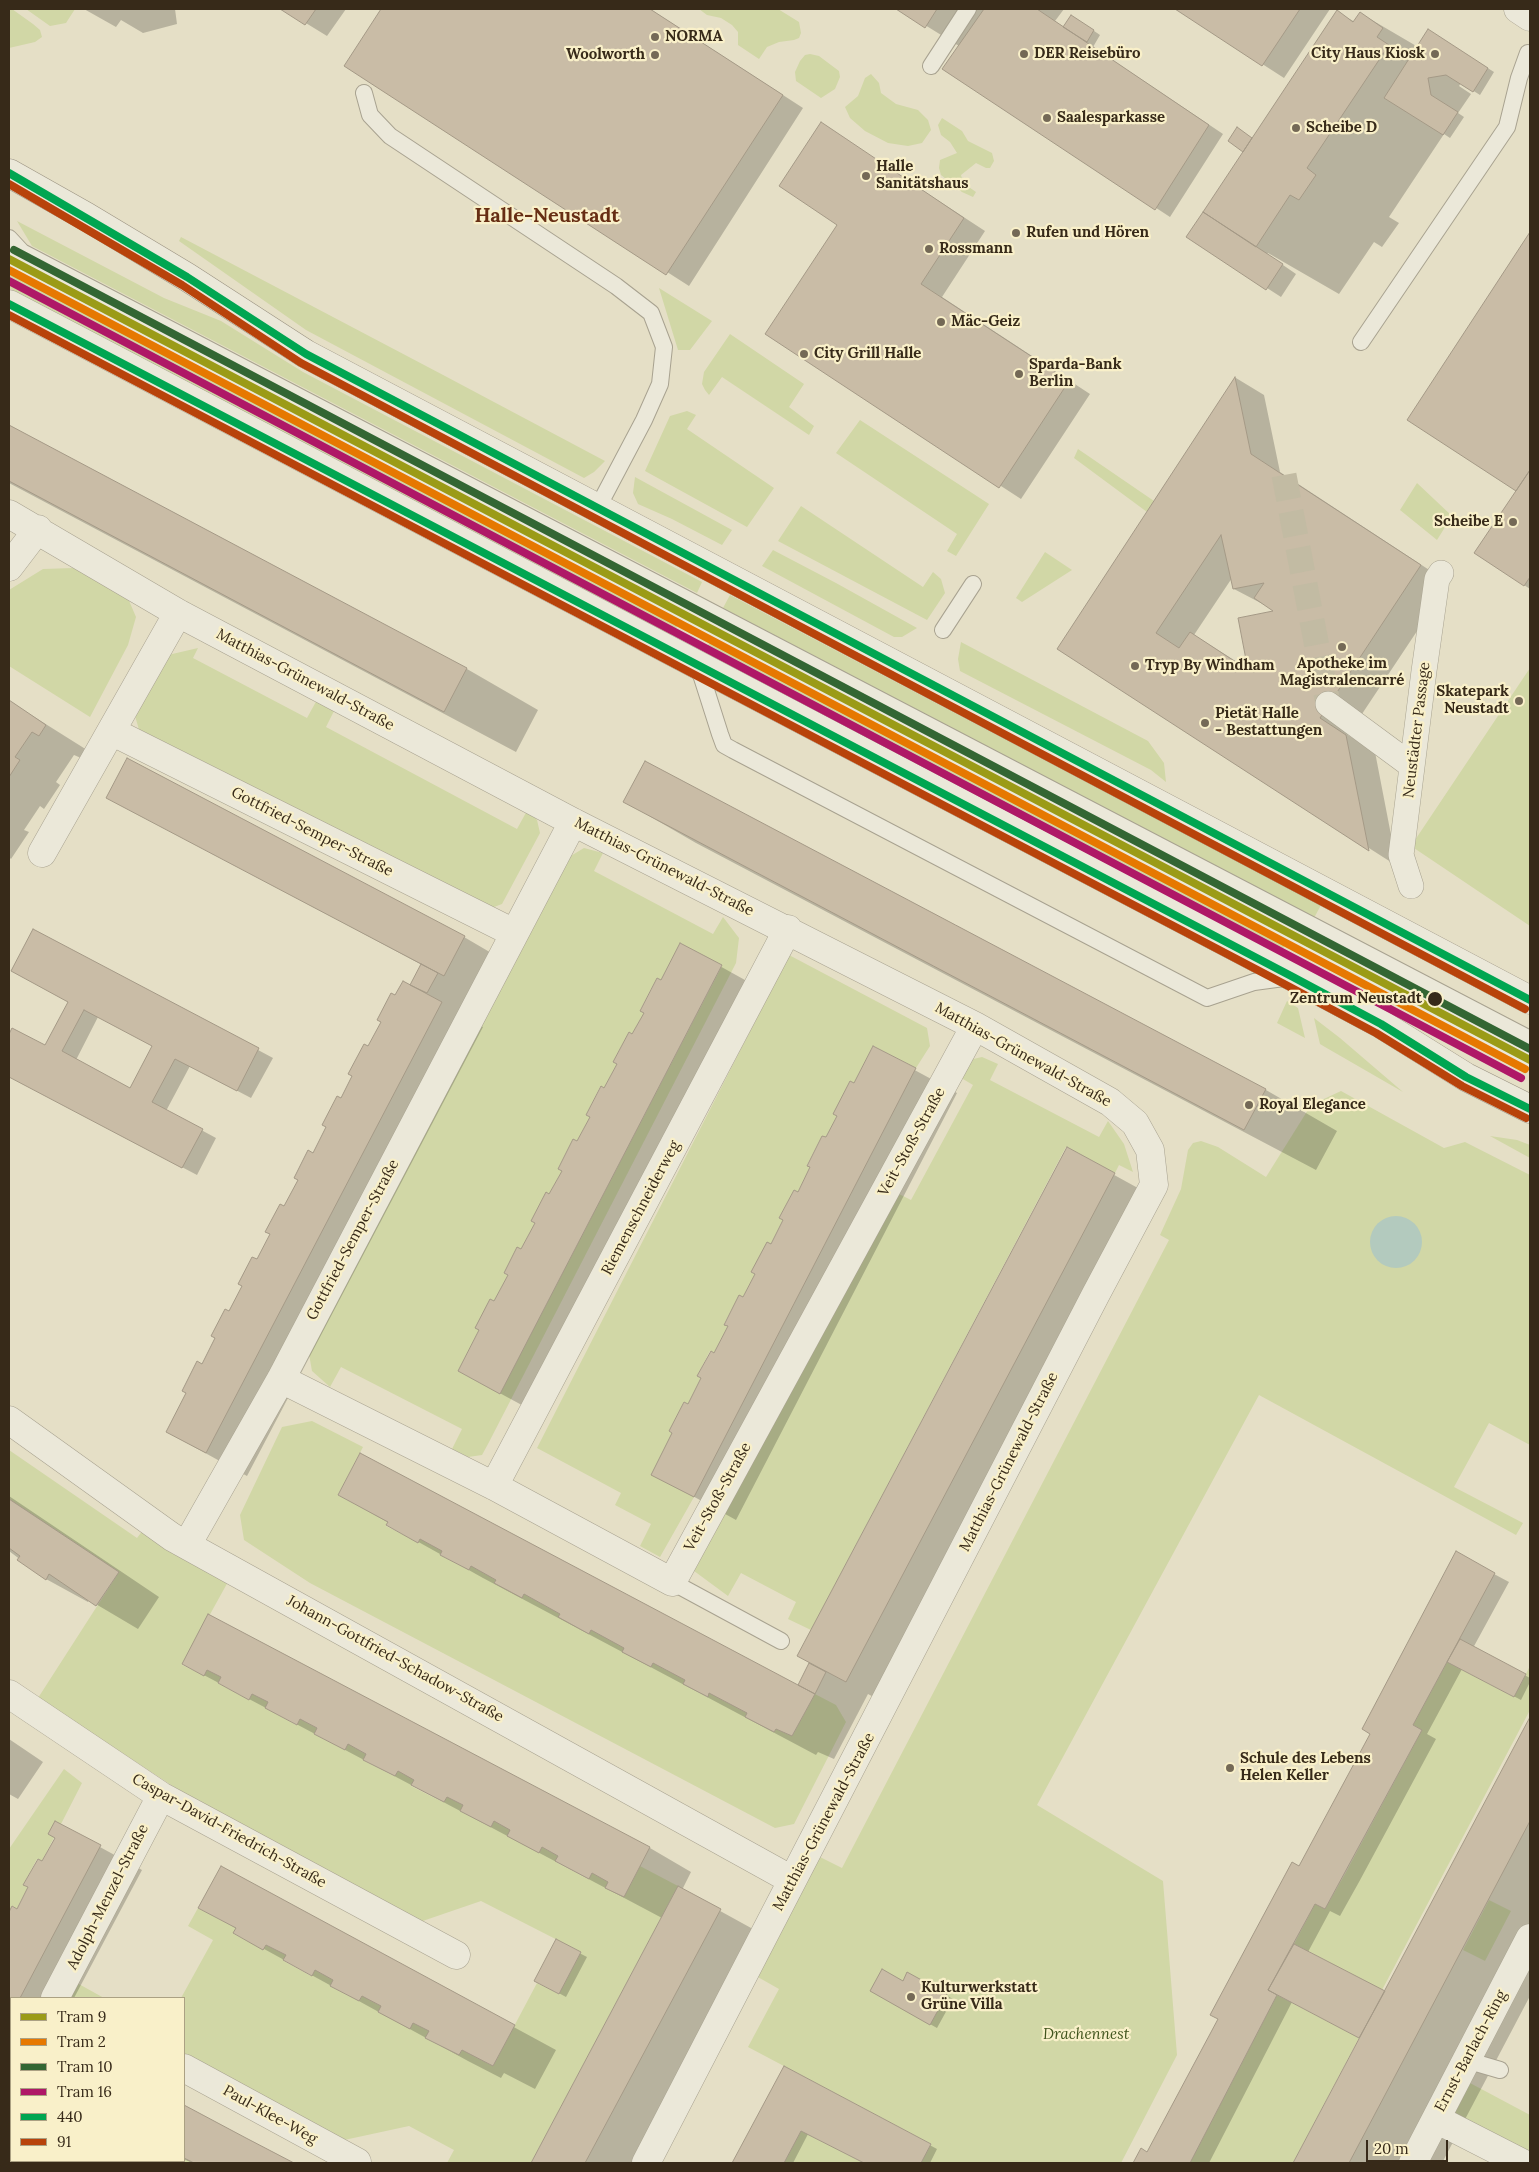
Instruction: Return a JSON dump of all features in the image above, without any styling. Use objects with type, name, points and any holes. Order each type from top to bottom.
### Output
[{"type":"street","points":[[1518,9],[1530,17]]},
{"type":"street","points":[[9,173],[188,277],[306,354],[597,510],[1530,1000]]},
{"type":"street","points":[[9,304],[1293,977],[1381,1024],[1466,1077],[1530,1109]]},
{"type":"street","name":"Matthias-Grünewald-Straße","points":[[9,514],[178,613],[573,822],[788,929],[975,1026],[1110,1102],[1135,1123],[1150,1150],[1154,1185],[646,2163]]},
{"type":"street","points":[[9,567],[38,530]]},
{"type":"street","name":"Neustädter Passage","points":[[1411,886],[1400,854],[1436,588],[1441,573]]},
{"type":"street","points":[[42,853],[178,613]]},
{"type":"street","points":[[1328,704],[1412,766]]},
{"type":"street","name":"Gottfried-Semper-Straße","points":[[111,731],[514,933]]},
{"type":"street","name":"Gottfried-Semper-Straße","points":[[188,1543],[281,1379],[573,822]]},
{"type":"street","name":"Riemenschneiderweg","points":[[494,1486],[788,929]]},
{"type":"street","name":"Veit-Stoß-Straße","points":[[672,1582],[975,1026]]},
{"type":"street","points":[[281,1379],[494,1486],[672,1582]]},
{"type":"street","name":"Johann-Gottfried-Schadow-Straße","points":[[9,1420],[172,1537],[188,1543],[792,1880]]},
{"type":"street","name":"Caspar-David-Friedrich-Straße","points":[[9,1694],[160,1796],[456,1955]]},
{"type":"street","name":"Adolph-Menzel-Straße","points":[[57,1997],[160,1796]]},
{"type":"street","name":"Ernst-Barlach-Ring","points":[[1412,2163],[1530,1938]]},
{"type":"street","name":"Paul-Klee-Weg","points":[[185,2069],[357,2162]]},
{"type":"street","points":[[1436,2119],[1522,2163]]},
{"type":"lane","points":[[931,66],[968,9]]},
{"type":"lane","points":[[1361,342],[1507,127],[1519,78],[1528,53]]},
{"type":"lane","points":[[364,92],[370,115],[390,136],[616,286],[651,313],[664,347],[660,384],[644,420],[597,510]]},
{"type":"lane","points":[[12,250],[22,252],[680,594],[1530,1039]]},
{"type":"lane","points":[[12,250],[1530,1060]]},
{"type":"lane","points":[[943,630],[973,584]]},
{"type":"lane","points":[[698,665],[724,745],[1207,998],[1254,982],[1293,977]]},
{"type":"lane","points":[[672,1582],[781,1641]]},
{"type":"lane","points":[[1466,2060],[1500,2070]]},
{"type":"green space","points":[[9,9],[12,9],[33,24],[40,30],[42,37],[35,42],[9,48]]},
{"type":"green space","points":[[26,9],[75,9],[66,23],[50,26]]},
{"type":"green space","points":[[699,9],[778,9],[799,22],[801,33],[799,38],[779,42],[767,47],[759,59],[738,45],[738,32],[732,25],[721,18],[707,15]]},
{"type":"green space","points":[[805,55],[819,56],[839,71],[840,77],[835,89],[821,98],[796,81],[795,72],[800,61]]},
{"type":"green space","points":[[871,74],[879,83],[881,93],[896,104],[918,110],[928,120],[931,130],[922,143],[908,146],[888,143],[865,131],[850,118],[845,107],[858,96],[865,78]]},
{"type":"green space","points":[[942,118],[962,131],[968,141],[992,153],[994,161],[990,168],[976,163],[961,175],[963,183],[976,192],[973,197],[962,192],[941,175],[939,168],[940,160],[957,153],[950,142],[941,135],[938,125]]},
{"type":"green space","points":[[17,221],[164,298],[221,321],[303,372],[702,582],[697,593],[32,246]]},
{"type":"green space","points":[[181,237],[605,461],[594,472],[584,478],[306,330],[179,241]]},
{"type":"green space","points":[[9,270],[679,623],[671,637],[9,288]]},
{"type":"green space","points":[[659,288],[712,321],[690,350],[678,350]]},
{"type":"green space","points":[[730,334],[804,384],[789,407],[814,426],[809,435],[722,377],[709,395],[705,390],[702,384],[704,372]]},
{"type":"green space","points":[[687,411],[696,415],[687,429],[774,488],[747,527],[645,471],[670,416]]},
{"type":"green space","points":[[860,420],[989,504],[956,556],[947,551],[957,534],[836,453]]},
{"type":"green space","points":[[1078,449],[1154,501],[1147,512],[1074,458]]},
{"type":"green space","points":[[635,477],[732,530],[722,545],[638,504],[633,493]]},
{"type":"green space","points":[[1417,483],[1452,516],[1437,540],[1400,510]]},
{"type":"green space","points":[[801,506],[923,587],[933,572],[941,579],[945,593],[927,620],[778,541]]},
{"type":"green space","points":[[773,550],[917,628],[902,637],[894,637],[762,566]]},
{"type":"green space","points":[[1045,552],[1072,570],[1022,602],[1016,598]]},
{"type":"green space","points":[[73,568],[127,596],[136,617],[128,645],[90,717],[9,666],[9,590],[43,569]]},
{"type":"green space","points":[[730,595],[1321,905],[1314,918],[723,608]]},
{"type":"green space","points":[[711,640],[1288,940],[1281,952],[704,652]]},
{"type":"green space","points":[[961,642],[1148,741],[1164,763],[1166,782],[1151,770],[960,671],[958,659]]},
{"type":"green space","points":[[198,648],[193,658],[307,718],[318,698],[336,707],[326,727],[517,829],[528,809],[537,820],[540,833],[502,904],[486,910],[140,733],[135,716],[168,655]]},
{"type":"green space","points":[[1530,668],[1530,926],[1411,846]]},
{"type":"green space","points":[[584,848],[603,853],[594,871],[713,934],[723,917],[739,938],[736,963],[488,1444],[482,1455],[468,1457],[452,1449],[462,1429],[341,1367],[330,1387],[312,1371],[309,1354],[569,857]],"holes":[[[680,943],[722,966],[500,1393],[458,1371],[479,1330],[490,1299],[494,1301],[508,1275],[504,1273],[517,1248],[521,1249],[535,1223],[531,1221],[546,1193],[549,1194],[562,1171],[558,1169],[573,1139],[577,1141],[590,1117],[586,1115],[600,1087],[604,1088],[617,1064],[613,1062],[629,1032],[632,1034],[644,1013],[640,1010],[657,978],[661,980]]]},
{"type":"green space","points":[[789,955],[927,1028],[930,1046],[916,1068],[873,1046],[854,1083],[850,1081],[834,1114],[837,1116],[826,1137],[822,1136],[807,1165],[810,1167],[798,1192],[794,1190],[779,1218],[783,1220],[771,1244],[751,1272],[755,1274],[743,1297],[739,1296],[724,1324],[728,1326],[714,1353],[710,1351],[697,1376],[701,1378],[688,1404],[684,1402],[669,1431],[672,1433],[694,1497],[660,1557],[640,1546],[651,1524],[615,1505],[621,1493],[537,1448]]},
{"type":"green space","points":[[1287,1001],[1298,1008],[1305,1038],[1277,1023]]},
{"type":"green space","points":[[1314,1018],[1340,1038],[1403,1092],[1320,1044]]},
{"type":"green space","points":[[982,1057],[998,1064],[990,1080],[1099,1137],[1108,1121],[1124,1144],[1133,1172],[1119,1165],[1115,1173],[1066,1147],[811,1630],[788,1619],[796,1602],[741,1573],[728,1596],[690,1568],[895,1192],[911,1200],[973,1085],[958,1076],[969,1060]]},
{"type":"green space","name":"Drachennest","points":[[1341,1091],[1444,1148],[1465,1142],[1530,1175],[1530,1445],[1489,1423],[1454,1487],[1523,1523],[1516,1535],[1259,1395],[1037,1805],[1163,1881],[1177,2055],[1121,2163],[921,2163],[931,2144],[748,2047],[779,1989],[756,1976],[820,1857],[842,1868],[1169,1240],[1160,1235],[1181,1189],[1188,1150],[1193,1143],[1201,1141],[1218,1147],[1266,1177],[1311,1105]]},
{"type":"green space","points":[[1490,1136],[1517,1140],[1530,1145],[1530,1158]]},
{"type":"green space","points":[[312,1421],[363,1447],[338,1495],[388,1522],[386,1526],[418,1542],[420,1539],[442,1551],[440,1555],[469,1570],[471,1566],[496,1580],[494,1583],[522,1598],[524,1594],[560,1614],[559,1617],[589,1634],[591,1630],[624,1648],[651,1667],[653,1663],[685,1680],[683,1684],[707,1697],[709,1693],[747,1713],[745,1717],[774,1732],[776,1729],[792,1736],[815,1694],[836,1705],[846,1722],[794,1824],[775,1828],[310,1583],[244,1540],[240,1515],[282,1427]]},
{"type":"green space","points":[[9,1450],[137,1538],[146,1526],[229,1580],[182,1665],[203,1675],[207,1670],[221,1677],[218,1683],[249,1700],[252,1694],[268,1702],[266,1708],[296,1725],[300,1719],[317,1728],[314,1734],[345,1750],[348,1744],[366,1754],[363,1760],[394,1776],[398,1771],[414,1780],[411,1786],[443,1802],[447,1797],[463,1805],[460,1811],[491,1827],[494,1821],[558,1856],[556,1862],[588,1879],[592,1873],[608,1882],[606,1888],[624,1897],[640,1866],[678,1886],[531,2163],[447,2163],[454,2150],[409,2126],[335,2142],[185,2061],[185,1997],[182,1997],[213,1940],[188,1926],[198,1908],[236,1928],[234,1934],[263,1949],[266,1945],[286,1955],[284,1961],[311,1976],[315,1970],[333,1980],[330,1986],[359,2001],[362,1996],[381,2006],[378,2012],[413,2023],[429,2031],[426,2038],[459,2055],[462,2050],[493,2066],[537,1983],[559,1994],[581,1952],[481,1901],[414,1924],[214,1813],[38,1698],[119,1572],[9,1499]]},
{"type":"green space","points":[[1447,1662],[1514,1697],[1530,1666],[1530,1710],[1382,1990],[1294,1944],[1315,1904],[1325,1909],[1345,1874],[1422,1730],[1413,1725]]},
{"type":"green space","points":[[64,1769],[82,1783],[42,1861],[37,1859],[23,1885],[28,1887],[17,1909],[12,1906],[9,1912],[9,1849]]},
{"type":"green space","points":[[1489,1900],[1511,1911],[1485,1961],[1463,1950]]},
{"type":"green space","points":[[77,1983],[102,1997],[70,1997]]},
{"type":"green space","points":[[1277,1995],[1359,2038],[1293,2163],[1190,2163]]},
{"type":"green space","points":[[1470,2083],[1530,2115],[1530,2157],[1452,2118]]},
{"type":"green space","points":[[801,2131],[864,2163],[784,2163]]},
{"type":"green space","points":[[185,2158],[194,2163],[95,2163],[185,2162]]},
{"type":"shaded area","points":[[1391,1216],[1401,1216],[1415,1223],[1422,1237],[1422,1247],[1415,1261],[1401,1268],[1391,1268],[1381,1264],[1374,1257],[1370,1247],[1370,1237],[1374,1227],[1381,1220]]},
{"type":"building","points":[[280,9],[316,9],[305,25]]},
{"type":"building","points":[[381,9],[650,9],[783,95],[666,275],[344,66]]},
{"type":"building","points":[[896,9],[937,9],[925,28]]},
{"type":"building","points":[[984,9],[1037,9],[1209,125],[1155,210],[942,69]]},
{"type":"building","points":[[1175,9],[1300,9],[1262,66]]},
{"type":"building","name":"Scheibe D","points":[[1337,10],[1353,22],[1360,12],[1383,28],[1377,37],[1389,45],[1307,168],[1316,175],[1299,200],[1290,195],[1256,247],[1203,212]]},
{"type":"building","points":[[1071,15],[1094,30],[1087,42],[1063,27]]},
{"type":"building","points":[[1428,29],[1488,68],[1473,92],[1446,75],[1428,78],[1431,95],[1458,112],[1443,135],[1384,98]]},
{"type":"building","points":[[821,122],[964,218],[921,284],[1069,381],[999,488],[765,334],[837,225],[779,186]]},
{"type":"building","points":[[1237,127],[1252,138],[1243,152],[1228,141]]},
{"type":"building","points":[[1203,212],[1283,264],[1266,290],[1186,237]]},
{"type":"building","points":[[1530,232],[1530,470],[1516,491],[1407,420]]},
{"type":"building","points":[[1235,377],[1251,454],[1421,565],[1320,718],[1346,735],[1369,851],[1057,649]],"holes":[[[1221,535],[1233,589],[1264,583],[1254,598],[1273,611],[1238,618],[1248,670],[1190,632],[1179,648],[1156,633]]]},
{"type":"building","points":[[9,425],[467,668],[444,712],[9,481]]},
{"type":"building","name":"Scheibe E","points":[[1530,470],[1530,577],[1524,586],[1474,553]]},
{"type":"building","points":[[9,700],[46,725],[39,736],[32,732],[15,757],[20,760],[9,777]]},
{"type":"building","points":[[127,758],[465,936],[444,976],[106,798]]},
{"type":"building","points":[[645,761],[1266,1089],[1244,1130],[623,802]]},
{"type":"building","points":[[33,929],[259,1048],[237,1091],[175,1059],[152,1102],[203,1129],[182,1168],[9,1077],[9,1034],[12,1028],[45,1045],[68,1002],[11,971]],"holes":[[[84,1010],[152,1046],[130,1088],[62,1051]]]},
{"type":"building","points":[[680,943],[722,965],[500,1394],[458,1371],[479,1330],[475,1328],[490,1299],[494,1301],[508,1275],[504,1273],[517,1247],[521,1249],[535,1223],[531,1221],[546,1192],[549,1194],[562,1171],[558,1169],[573,1139],[577,1141],[590,1117],[586,1115],[601,1086],[604,1088],[617,1064],[613,1062],[629,1032],[632,1034],[644,1013],[640,1011],[657,978],[661,980]]},
{"type":"building","points":[[421,964],[438,973],[427,993],[410,985]]},
{"type":"building","points":[[403,981],[442,1002],[206,1453],[166,1432],[186,1393],[182,1391],[197,1361],[202,1364],[215,1338],[211,1336],[225,1309],[229,1311],[242,1286],[238,1284],[252,1257],[257,1259],[270,1234],[265,1232],[280,1204],[284,1206],[298,1180],[294,1178],[308,1150],[313,1153],[326,1127],[322,1125],[337,1096],[341,1098],[352,1076],[348,1074],[364,1044],[368,1046],[381,1022],[377,1020],[391,993],[395,995]]},
{"type":"building","points":[[873,1046],[916,1068],[694,1497],[651,1475],[672,1433],[669,1431],[684,1402],[688,1404],[701,1378],[697,1376],[711,1351],[714,1353],[728,1326],[724,1325],[739,1295],[743,1297],[755,1274],[751,1272],[767,1242],[771,1244],[783,1220],[779,1218],[794,1190],[798,1192],[810,1167],[807,1166],[822,1136],[826,1137],[837,1116],[833,1114],[850,1081],[854,1083]]},
{"type":"building","points":[[1067,1147],[1115,1173],[846,1682],[797,1656]]},
{"type":"building","points":[[360,1453],[815,1694],[792,1736],[776,1729],[774,1732],[745,1717],[747,1713],[709,1693],[708,1697],[683,1684],[685,1680],[653,1663],[651,1667],[622,1652],[624,1648],[591,1630],[589,1634],[558,1617],[560,1614],[524,1594],[522,1598],[494,1583],[496,1580],[471,1566],[469,1570],[440,1555],[442,1551],[420,1539],[418,1543],[386,1525],[388,1522],[338,1495]]},
{"type":"building","points":[[9,1499],[119,1572],[96,1606],[49,1574],[46,1580],[17,1560],[20,1556],[9,1548]]},
{"type":"building","points":[[1456,1551],[1495,1573],[1413,1725],[1422,1730],[1325,1909],[1315,1904],[1268,1990],[1277,1995],[1190,2163],[1133,2163],[1141,2148],[1147,2152],[1218,2019],[1210,2015],[1292,1862],[1299,1866],[1370,1734],[1362,1729]]},
{"type":"building","points":[[208,1614],[650,1847],[624,1897],[605,1888],[608,1882],[592,1873],[589,1879],[555,1861],[558,1856],[542,1847],[539,1853],[507,1836],[510,1830],[494,1821],[491,1827],[460,1811],[463,1805],[447,1797],[444,1802],[411,1785],[414,1780],[398,1771],[395,1776],[363,1760],[366,1754],[348,1744],[345,1750],[314,1734],[317,1728],[300,1719],[297,1725],[265,1708],[268,1702],[252,1694],[249,1700],[218,1683],[221,1677],[207,1670],[204,1676],[182,1664]]},
{"type":"building","points":[[1460,1639],[1526,1674],[1514,1697],[1447,1662]]},
{"type":"building","points":[[809,1663],[826,1672],[815,1694],[798,1685]]},
{"type":"building","points":[[1530,1717],[1530,1821],[1349,2163],[1293,2163]]},
{"type":"building","points":[[55,1821],[101,1845],[21,1997],[10,1997],[9,2021],[9,1912],[12,1906],[17,1909],[28,1887],[23,1885],[38,1859],[42,1861],[55,1838],[48,1834]]},
{"type":"building","points":[[221,1866],[515,2025],[493,2066],[462,2050],[459,2055],[425,2038],[429,2031],[413,2023],[410,2029],[378,2012],[381,2006],[362,1996],[359,2001],[330,1986],[333,1980],[315,1970],[312,1976],[283,1960],[286,1955],[266,1945],[263,1950],[233,1933],[236,1928],[198,1908]]},
{"type":"building","points":[[678,1886],[721,1909],[585,2163],[531,2163]]},
{"type":"building","points":[[556,1939],[581,1952],[559,1994],[534,1981]]},
{"type":"building","points":[[1294,1944],[1385,1991],[1359,2038],[1268,1990]]},
{"type":"building","points":[[882,1969],[903,1981],[907,1972],[947,1994],[930,2025],[870,1991]]},
{"type":"building","points":[[784,2066],[931,2144],[921,2163],[864,2163],[801,2131],[784,2163],[732,2163]]},
{"type":"building","points":[[185,2106],[294,2163],[194,2163],[185,2158]]},
{"type":"tunnel","points":[[1284,475],[1328,704]]},
{"type":"tram line","name":"10","points":[[14,250],[1530,1049]]},
{"type":"tram line","name":"9","points":[[9,259],[1530,1060]]},
{"type":"tram line","name":"2","points":[[9,270],[1525,1069]]},
{"type":"tram line","name":"16","points":[[9,281],[1521,1078]]},
{"type":"transit line","name":"440","points":[[9,173],[187,277],[306,354],[1530,1000]]},
{"type":"transit line","name":"91","points":[[9,184],[182,285],[301,363],[1525,1009]]},
{"type":"transit line","name":"440","points":[[9,304],[1293,977],[1381,1024],[1466,1077],[1530,1109]]},
{"type":"transit line","name":"91","points":[[9,315],[1288,986],[1376,1033],[1462,1086],[1526,1118]]},
{"type":"place","name":"NORMA","points":[[655,37]]},
{"type":"place","name":"DER Reisebüro","points":[[1024,54]]},
{"type":"place","name":"City Haus Kiosk","points":[[1435,54]]},
{"type":"place","name":"Woolworth","points":[[655,55]]},
{"type":"place","name":"Saalesparkasse","points":[[1047,118]]},
{"type":"place","name":"Scheibe D","points":[[1296,128]]},
{"type":"place","name":"Halle Sanitätshaus","points":[[866,176]]},
{"type":"place","name":"Rufen und Hören","points":[[1016,233]]},
{"type":"place","name":"Rossmann","points":[[929,249]]},
{"type":"place","name":"Mäc-Geiz","points":[[941,322]]},
{"type":"place","name":"City Grill Halle","points":[[804,354]]},
{"type":"place","name":"Sparda-Bank Berlin","points":[[1019,374]]},
{"type":"place","name":"Scheibe E","points":[[1513,522]]},
{"type":"place","name":"Apotheke im Magistralencarré","points":[[1342,647]]},
{"type":"place","name":"Tryp By Windham","points":[[1135,666]]},
{"type":"place","name":"Skatepark Neustadt","points":[[1519,701]]},
{"type":"place","name":"Pietät Halle - Bestattungen","points":[[1205,723]]},
{"type":"place","name":"Zentrum Neustadt","points":[[1435,999]]},
{"type":"place","name":"Royal Elegance","points":[[1249,1105]]},
{"type":"place","name":"Schule des Lebens Helen Keller","points":[[1230,1768]]},
{"type":"place","name":"Kulturwerkstatt Grüne Villa","points":[[911,1997]]},
{"type":"district","name":"Halle-Neustadt","points":[[547,216]]}]
